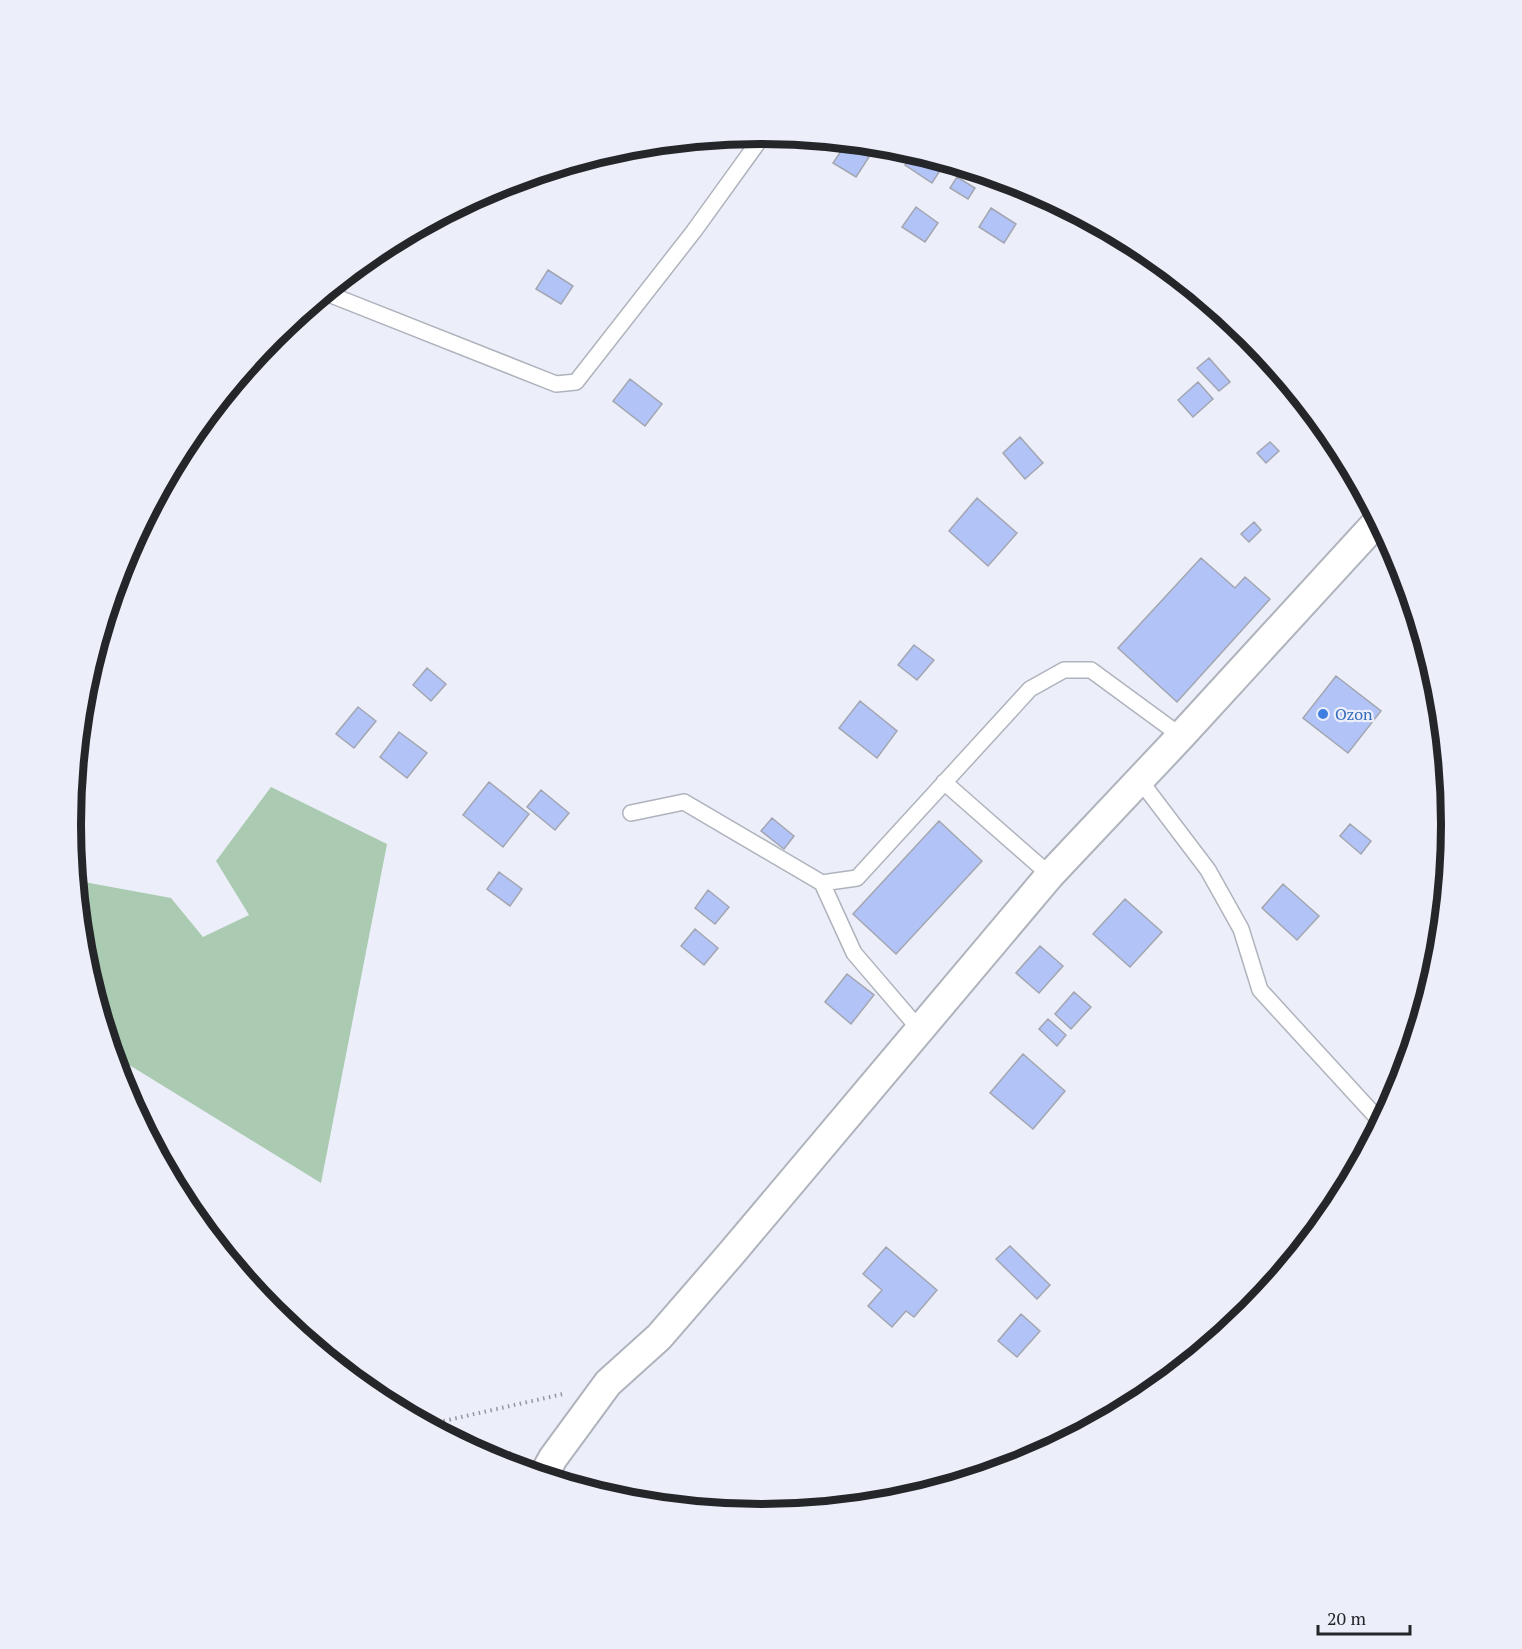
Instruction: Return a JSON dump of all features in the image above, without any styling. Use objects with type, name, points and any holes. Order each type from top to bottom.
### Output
[{"type":"street","points":[[547,1469],[608,1383],[658,1337],[1050,875],[1372,527]]},
{"type":"lane","points":[[334,296],[556,384],[576,382],[693,231],[757,144]]},
{"type":"lane","points":[[822,883],[857,878],[1030,689],[1064,670],[1091,670],[1181,736]]},
{"type":"lane","points":[[1139,779],[1208,870],[1241,929],[1260,990],[1375,1116]]},
{"type":"lane","points":[[944,783],[1050,875]]},
{"type":"lane","points":[[631,813],[684,802],[822,883],[854,953],[920,1030]]},
{"type":"path","points":[[438,1422],[608,1383]]},
{"type":"green space","points":[[271,787],[387,844],[321,1183],[124,1062],[117,1043],[94,957],[84,883],[171,898],[203,937],[249,915],[216,861]]},
{"type":"building","points":[[842,149],[862,152],[869,157],[856,177],[833,163]]},
{"type":"building","points":[[908,161],[941,169],[932,183],[905,165]]},
{"type":"building","points":[[957,177],[975,188],[968,199],[950,188]]},
{"type":"building","points":[[916,207],[938,223],[925,242],[902,227]]},
{"type":"building","points":[[991,208],[1016,224],[1004,243],[979,227]]},
{"type":"building","points":[[548,270],[573,286],[561,304],[536,289]]},
{"type":"building","points":[[1209,358],[1230,382],[1219,391],[1197,368]]},
{"type":"building","points":[[630,379],[662,404],[645,426],[613,401]]},
{"type":"building","points":[[1198,382],[1213,399],[1193,417],[1178,400]]},
{"type":"building","points":[[1020,437],[1043,463],[1025,479],[1003,453]]},
{"type":"building","points":[[1270,442],[1279,451],[1266,463],[1257,453]]},
{"type":"building","points":[[977,498],[1017,533],[988,566],[949,531]]},
{"type":"building","points":[[1254,522],[1261,530],[1249,542],[1241,534]]},
{"type":"building","points":[[1201,558],[1235,588],[1245,577],[1270,599],[1177,702],[1118,648]]},
{"type":"building","points":[[914,645],[934,660],[917,680],[898,665]]},
{"type":"building","points":[[427,668],[446,684],[431,701],[413,685]]},
{"type":"building","points":[[1336,676],[1381,711],[1348,753],[1303,718]]},
{"type":"building","points":[[860,701],[897,731],[877,758],[839,728]]},
{"type":"building","points":[[358,707],[376,721],[354,748],[336,734]]},
{"type":"building","points":[[399,732],[427,753],[407,778],[380,757]]},
{"type":"building","points":[[489,782],[529,814],[503,847],[463,815]]},
{"type":"building","points":[[541,790],[569,813],[555,830],[527,807]]},
{"type":"building","points":[[772,818],[794,836],[784,849],[761,831]]},
{"type":"building","points":[[939,821],[982,861],[896,954],[853,914]]},
{"type":"building","points":[[1350,824],[1371,841],[1361,854],[1340,836]]},
{"type":"building","points":[[499,872],[522,889],[510,906],[487,889]]},
{"type":"building","points":[[1283,884],[1319,916],[1297,940],[1262,908]]},
{"type":"building","points":[[708,890],[729,907],[715,924],[695,908]]},
{"type":"building","points":[[1125,899],[1162,932],[1130,967],[1093,934]]},
{"type":"building","points":[[695,929],[718,948],[704,965],[681,946]]},
{"type":"building","points":[[1040,946],[1063,966],[1039,993],[1016,973]]},
{"type":"building","points":[[847,974],[874,995],[851,1024],[825,1002]]},
{"type":"building","points":[[1074,992],[1091,1007],[1071,1029],[1055,1014]]},
{"type":"building","points":[[1048,1019],[1066,1035],[1057,1046],[1039,1029]]},
{"type":"building","points":[[1023,1054],[1065,1091],[1033,1129],[990,1093]]},
{"type":"building","points":[[1010,1246],[1050,1285],[1037,1299],[996,1259]]},
{"type":"building","points":[[886,1247],[937,1290],[914,1317],[906,1311],[892,1327],[868,1306],[882,1290],[863,1274]]},
{"type":"building","points":[[1021,1314],[1040,1331],[1017,1357],[998,1341]]},
{"type":"place","name":"Ozon","points":[[1323,714]]}]
